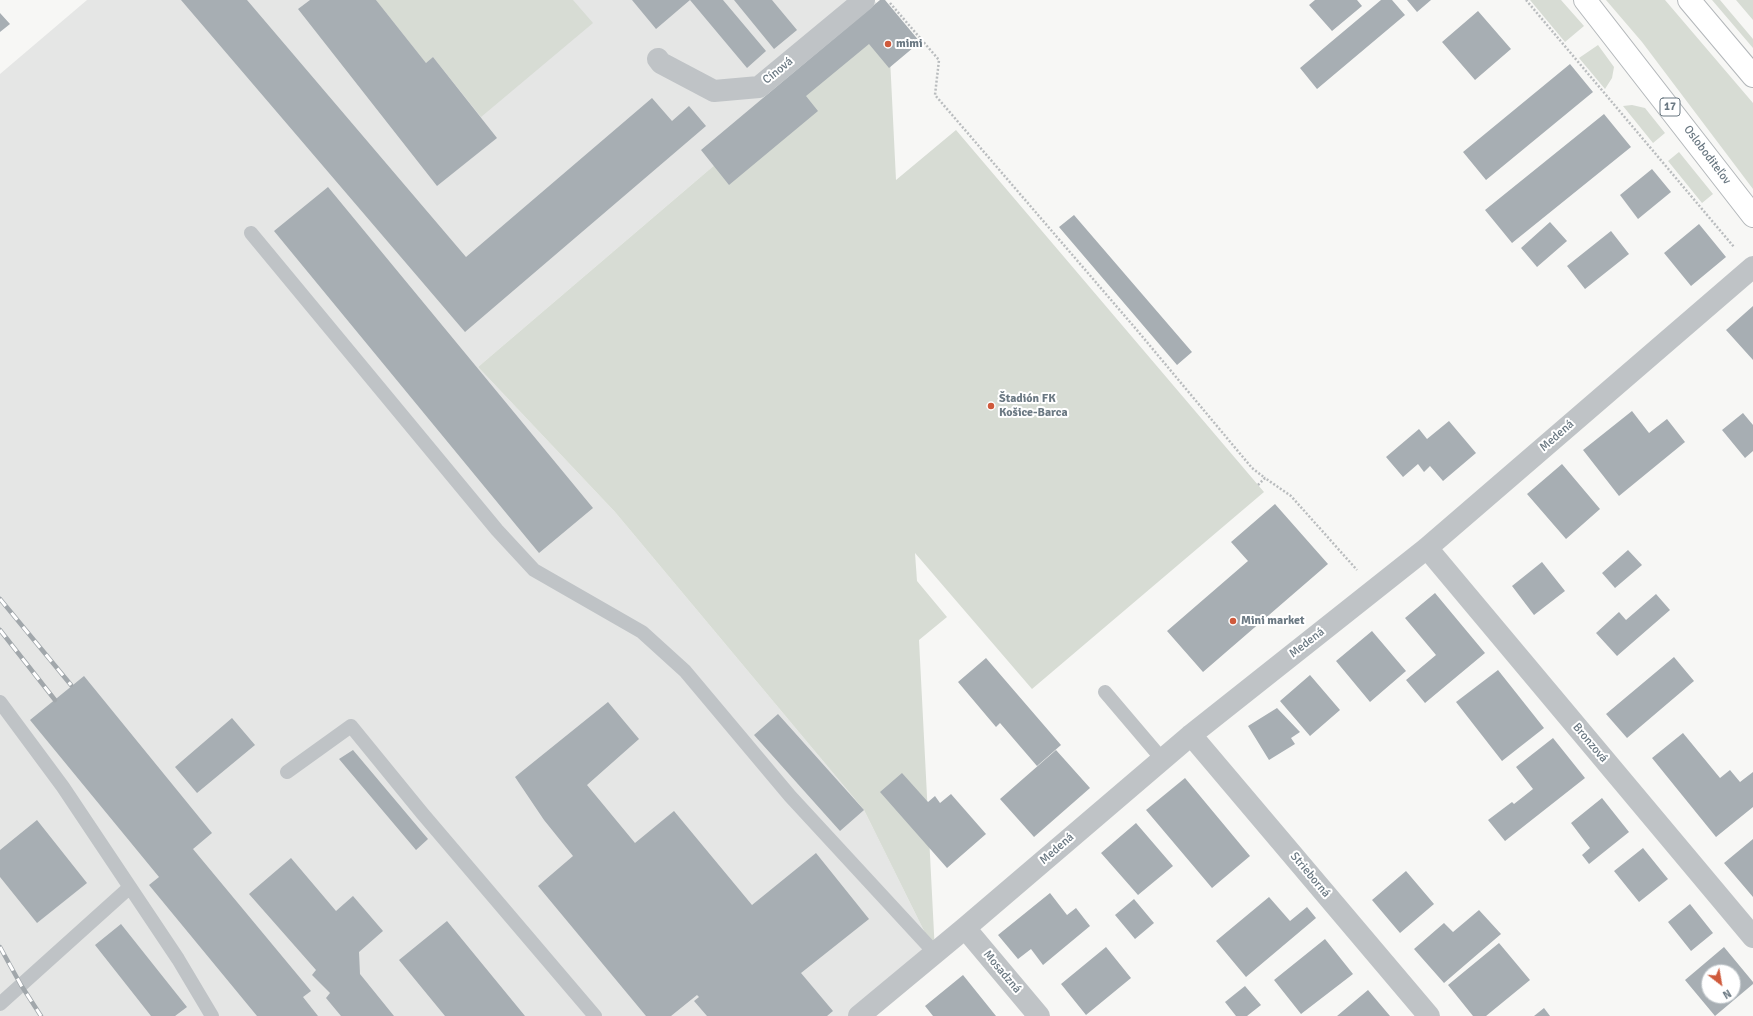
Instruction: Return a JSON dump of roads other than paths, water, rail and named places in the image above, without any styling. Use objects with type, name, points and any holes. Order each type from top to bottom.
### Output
[{"type":"main road","name":"Osloboditeľov","points":[[1585,0],[1753,216]]},
{"type":"main road","points":[[1689,0],[1753,76]]},
{"type":"street","name":"Cínová","points":[[658,59],[661,63],[714,91],[759,87],[864,0]]},
{"type":"street","name":"Medená","points":[[859,1016],[965,928],[1191,735],[1427,548],[1753,268]]},
{"type":"street","name":"Bronzová","points":[[1427,548],[1753,937]]},
{"type":"street","name":"Strieborná","points":[[1191,735],[1429,1016]]},
{"type":"street","name":"Mosadzná","points":[[965,928],[1039,1016]]},
{"type":"lane","points":[[1733,53],[1753,64]]},
{"type":"lane","points":[[251,233],[497,530],[534,570],[642,632],[685,671],[790,796],[935,953]]},
{"type":"lane","points":[[1105,692],[1162,759]]},
{"type":"lane","points":[[0,702],[64,787],[178,959],[212,1016]]},
{"type":"lane","points":[[288,772],[351,726],[422,813],[595,1016]]},
{"type":"lane","points":[[0,1004],[130,887]]},
{"type":"railway","points":[[0,599],[71,685]]},
{"type":"railway","points":[[0,630],[55,700]]},
{"type":"railway","points":[[0,947],[21,985],[41,1016]]},
{"type":"place","name":"mimi","points":[[888,44]]},
{"type":"place","name":"Štadión FK Košice-Barca","points":[[991,406]]},
{"type":"place","name":"Mini market","points":[[1233,621]]}]
